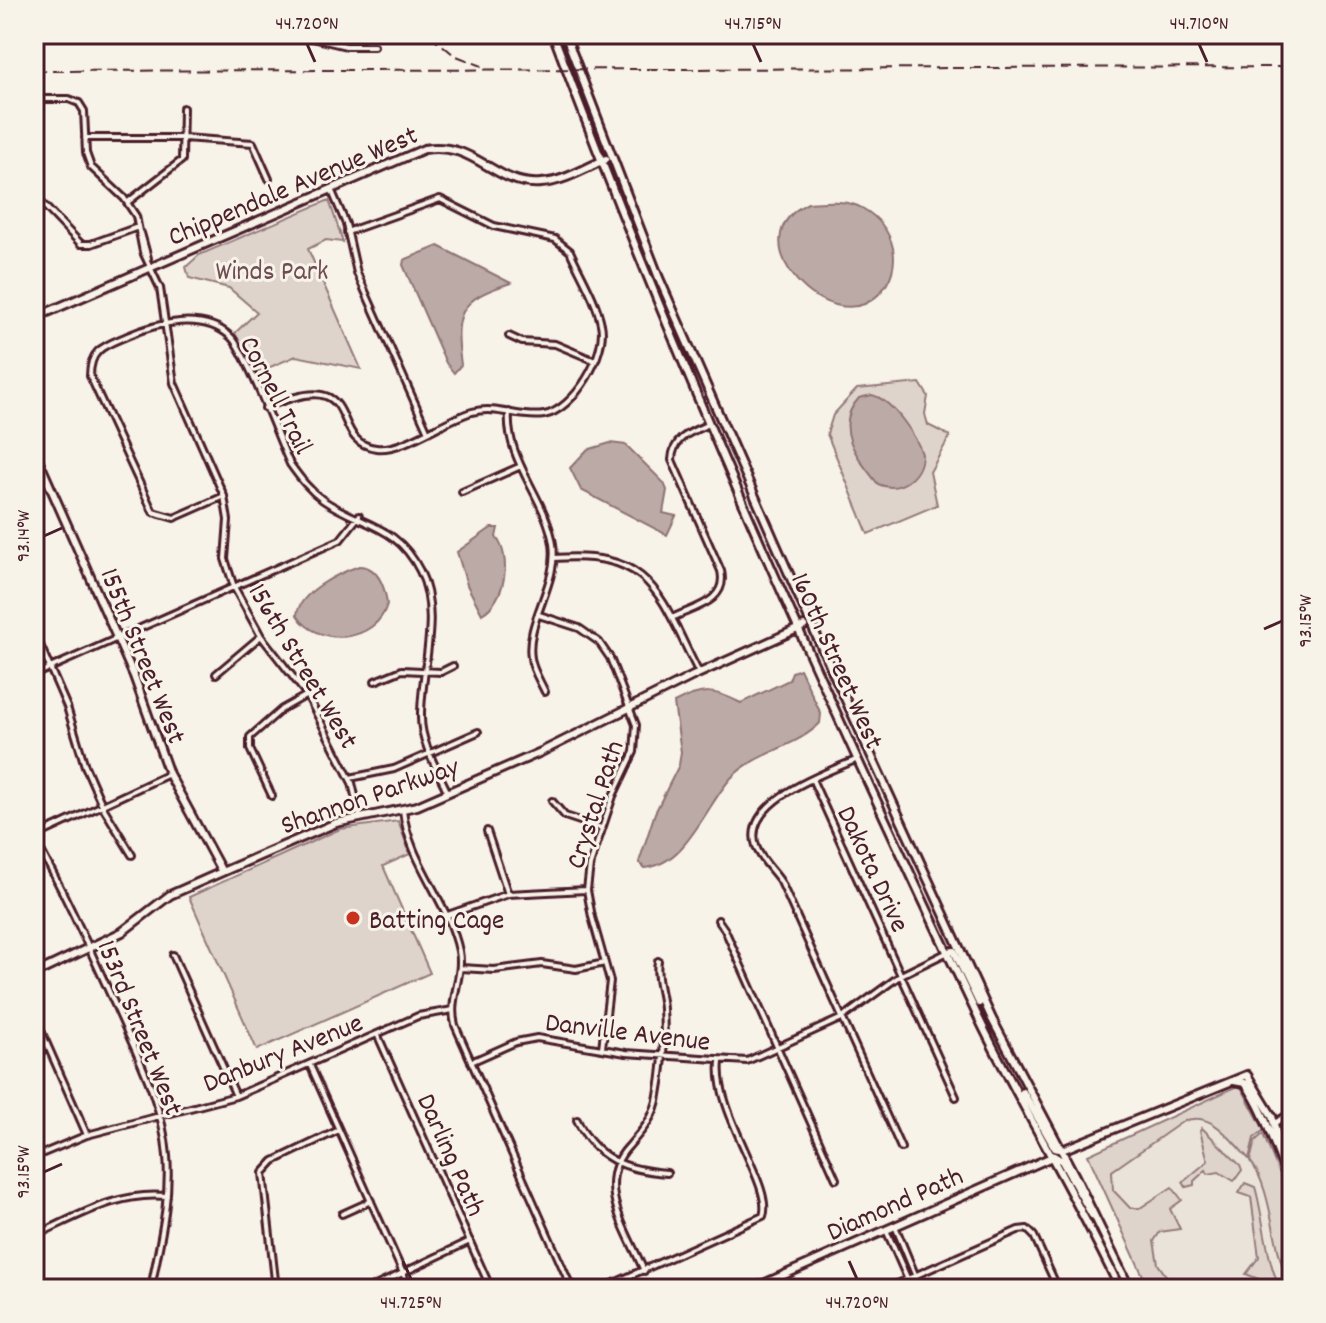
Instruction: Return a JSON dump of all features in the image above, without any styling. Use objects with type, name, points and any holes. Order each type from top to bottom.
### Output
[{"type":"main road","name":"160th Street West","points":[[553,34],[709,424],[859,759],[948,952],[1120,1289]]},
{"type":"main road","name":"160th Street West","points":[[565,34],[698,368],[811,624],[992,1019],[1100,1223],[1130,1289]]},
{"type":"main road","name":"Chippendale Avenue West","points":[[34,318],[412,154],[437,147],[464,152],[507,177],[530,183],[555,181],[612,156]]},
{"type":"main road","name":"155th Street West","points":[[34,450],[118,639],[169,774],[222,872]]},
{"type":"main road","name":"Shannon Parkway","points":[[34,974],[122,932],[170,895],[336,823],[403,810],[448,793],[699,673],[811,624]]},
{"type":"main road","points":[[948,952],[954,951],[981,1006],[992,1019]]},
{"type":"main road","points":[[1010,1077],[1021,1088],[1055,1148],[1062,1150],[1231,1081],[1245,1083],[1271,1124],[1292,1186]]},
{"type":"main road","points":[[1054,1156],[1060,1158],[1088,1210],[1100,1223]]},
{"type":"main road","name":"Diamond Path","points":[[752,1289],[1054,1156]]},
{"type":"street","points":[[295,34],[346,46],[374,46]]},
{"type":"street","name":"156th Street West","points":[[34,99],[72,99],[81,105],[87,158],[94,171],[128,202],[160,288],[174,383],[224,496],[228,520],[225,559],[234,587],[261,636],[307,695],[349,778],[360,817]]},
{"type":"street","points":[[128,202],[180,163],[184,138],[183,108]]},
{"type":"street","points":[[85,138],[184,138],[253,143],[269,179]]},
{"type":"street","points":[[331,189],[347,232],[357,273],[427,430]]},
{"type":"street","points":[[34,195],[81,244],[91,244],[138,227]]},
{"type":"street","points":[[265,408],[299,394],[320,394],[339,406],[363,444],[380,449],[477,410],[539,416],[562,408],[578,394],[602,337],[601,323],[570,251],[558,241],[494,226],[450,201],[437,198],[347,232]]},
{"type":"street","name":"Cornell Trail","points":[[224,496],[174,518],[153,512],[90,376],[90,361],[99,348],[146,327],[166,324],[202,322],[231,337],[290,464],[303,482],[325,501],[359,516],[397,539],[421,573],[429,609],[420,719],[430,753],[448,793]]},
{"type":"street","points":[[509,336],[522,342],[555,344],[593,360]]},
{"type":"street","points":[[509,412],[508,433],[550,532],[554,558],[530,654],[545,692]]},
{"type":"street","points":[[674,617],[713,599],[723,584],[721,571],[672,460],[678,440],[709,424]]},
{"type":"street","points":[[462,492],[521,466]]},
{"type":"street","points":[[34,675],[340,540],[351,530],[359,516]]},
{"type":"street","points":[[554,558],[596,557],[623,565],[653,586],[674,617],[699,673]]},
{"type":"street","name":"Crystal Path","points":[[539,615],[579,628],[599,642],[636,725],[635,746],[601,828],[590,865],[587,890],[610,990],[602,1049]]},
{"type":"street","points":[[34,631],[103,807],[132,855]]},
{"type":"street","points":[[216,674],[261,636]]},
{"type":"street","points":[[375,681],[402,670],[441,672],[453,666]]},
{"type":"street","points":[[272,796],[250,749],[250,737],[282,709],[307,695]]},
{"type":"street","points":[[349,778],[394,769],[478,732]]},
{"type":"street","points":[[859,759],[785,793],[760,819],[754,832],[756,847],[781,882],[901,1148]]},
{"type":"street","points":[[34,837],[169,774]]},
{"type":"street","name":"Dakota Drive","points":[[812,779],[956,1097]]},
{"type":"street","points":[[552,801],[565,816],[601,828]]},
{"type":"street","points":[[403,810],[409,838],[458,946],[461,968],[453,1010],[455,1025],[572,1289]]},
{"type":"street","points":[[487,831],[508,894]]},
{"type":"street","name":"153rd Street West","points":[[34,837],[64,891],[149,1081],[161,1116],[167,1156],[167,1196],[151,1289]]},
{"type":"street","points":[[445,916],[508,894],[587,890]]},
{"type":"street","points":[[718,920],[836,1179]]},
{"type":"street","name":"Danville Avenue","points":[[471,1062],[516,1042],[537,1038],[662,1057],[747,1061],[842,1018],[901,975],[948,952]]},
{"type":"street","points":[[173,955],[236,1096]]},
{"type":"street","points":[[644,1271],[613,1198],[611,1180],[616,1163],[653,1114],[662,1057],[664,1014],[656,975],[658,961]]},
{"type":"street","points":[[461,968],[494,970],[542,964],[576,969],[606,963]]},
{"type":"street","name":"Danbury Avenue","points":[[34,1157],[87,1135],[236,1096],[425,1014],[453,1010]]},
{"type":"street","points":[[39,1026],[87,1135]]},
{"type":"street","name":"Darling Path","points":[[378,1035],[491,1289]]},
{"type":"street","points":[[601,1289],[757,1220],[766,1208],[721,1099],[718,1080],[720,1062]]},
{"type":"street","points":[[310,1065],[410,1289]]},
{"type":"street","points":[[1271,1124],[1292,1112]]},
{"type":"street","points":[[577,1120],[592,1145],[616,1163],[641,1171],[667,1173]]},
{"type":"street","points":[[276,1289],[263,1173],[274,1161],[339,1130]]},
{"type":"street","points":[[34,1236],[123,1197],[139,1193],[167,1196]]},
{"type":"street","points":[[342,1214],[371,1201]]},
{"type":"street","points":[[895,1226],[921,1289]]},
{"type":"street","points":[[885,1289],[1018,1230],[1027,1229],[1034,1236],[1058,1289]]},
{"type":"street","points":[[886,1230],[912,1289]]},
{"type":"street","points":[[369,1289],[470,1241]]},
{"type":"shaded area","points":[[808,203],[856,205],[882,225],[889,236],[894,260],[887,284],[878,295],[858,306],[837,305],[815,296],[797,280],[784,260],[780,239],[787,219]]},
{"type":"shaded area","points":[[438,246],[511,283],[480,295],[464,310],[459,332],[461,365],[454,373],[446,363],[403,265],[404,260]]},
{"type":"shaded area","points":[[872,395],[880,398],[902,419],[922,454],[914,476],[902,485],[878,484],[851,442],[848,420],[851,409],[859,398]]},
{"type":"shaded area","points":[[610,443],[626,445],[664,483],[667,490],[663,513],[676,516],[667,535],[581,490],[570,468],[587,450]]},
{"type":"shaded area","points":[[491,528],[498,528],[496,537],[504,556],[504,578],[497,599],[482,614],[467,585],[457,552]]},
{"type":"shaded area","points":[[359,566],[376,574],[382,585],[387,604],[381,617],[372,627],[346,636],[318,633],[306,626],[297,615],[299,607],[312,591]]},
{"type":"shaded area","points":[[800,669],[821,714],[820,723],[800,738],[741,769],[731,778],[683,846],[672,857],[644,868],[639,862],[655,813],[679,765],[681,752],[674,703],[708,692],[741,703],[789,680],[792,672]]},
{"type":"shaded area","points":[[1234,1088],[1243,1089],[1251,1102],[1265,1130],[1278,1175],[1292,1202],[1292,1289],[1148,1289],[1088,1155]]},
{"type":"green space","name":"Winds Park","points":[[329,200],[343,242],[326,240],[308,249],[361,369],[296,356],[256,373],[235,333],[257,312],[229,288],[189,278],[186,267],[199,255]]},
{"type":"green space","points":[[920,383],[928,396],[925,414],[928,425],[950,436],[930,472],[937,505],[868,534],[827,434],[833,415],[857,389]]},
{"type":"green space","points":[[398,821],[410,854],[383,866],[430,973],[257,1050],[189,897],[340,829]]},
{"type":"green space","points":[[1240,1085],[1264,1130],[1254,1138],[1249,1159],[1220,1128],[1202,1119],[1192,1119],[1182,1122],[1112,1171],[1113,1190],[1130,1208],[1140,1208],[1172,1187],[1182,1200],[1170,1209],[1180,1229],[1160,1232],[1154,1241],[1158,1264],[1171,1283],[1169,1289],[1149,1289],[1088,1155]]},
{"type":"green space","points":[[1202,1128],[1240,1165],[1242,1170],[1234,1181],[1219,1172],[1208,1174],[1206,1170],[1194,1181],[1194,1185],[1186,1187],[1183,1182],[1208,1161],[1200,1131]]},
{"type":"green space","points":[[1263,1134],[1292,1203],[1292,1281],[1281,1261],[1264,1190],[1250,1161],[1255,1141]]},
{"type":"green space","points":[[1245,1183],[1255,1187],[1273,1271],[1283,1289],[1246,1274],[1259,1257],[1251,1197],[1239,1193]]},
{"type":"railway","points":[[429,34],[454,55],[482,66]]},
{"type":"railway","points":[[34,71],[1292,67]]},
{"type":"place","name":"Batting Cage","points":[[353,918]]}]
